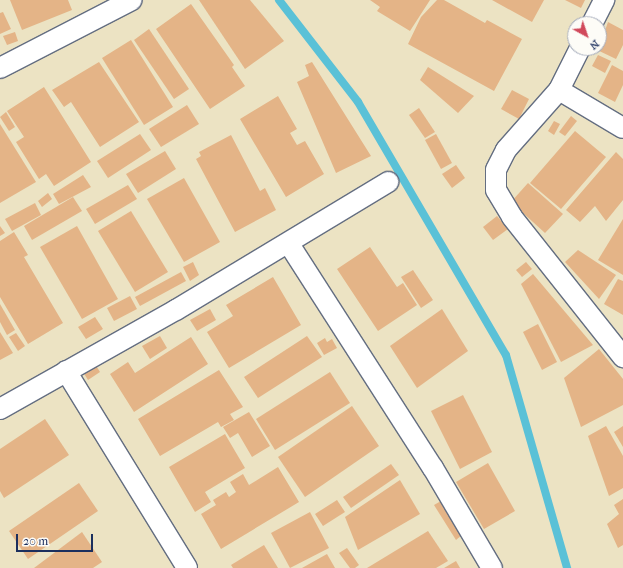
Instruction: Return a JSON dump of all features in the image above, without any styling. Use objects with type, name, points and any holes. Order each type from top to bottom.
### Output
[{"type":"street","points":[[0,68],[132,0]]},
{"type":"street","points":[[596,16],[604,0]]},
{"type":"street","points":[[576,56],[560,90],[506,150],[496,170],[496,190],[512,217],[623,357]]},
{"type":"street","points":[[560,90],[623,128]]},
{"type":"street","points":[[0,409],[289,244],[388,182]]},
{"type":"street","points":[[289,244],[433,468],[492,568]]},
{"type":"street","points":[[66,371],[187,568]]},
{"type":"building","points":[[10,0],[68,0],[72,10],[22,30]]},
{"type":"building","points":[[199,0],[250,0],[284,41],[245,69]]},
{"type":"building","points":[[370,0],[430,0],[410,31],[377,11],[380,7]]},
{"type":"building","points":[[437,0],[444,0],[485,23],[487,20],[522,39],[494,91],[408,44],[421,17]]},
{"type":"building","points":[[492,0],[544,0],[532,22]]},
{"type":"building","points":[[565,0],[585,0],[581,8]]},
{"type":"building","points":[[191,4],[234,65],[232,67],[245,86],[210,109],[156,29]]},
{"type":"building","points":[[3,12],[11,29],[0,34],[0,13]]},
{"type":"building","points":[[608,22],[623,30],[623,45],[616,59],[607,55]]},
{"type":"building","points":[[149,29],[189,89],[174,99],[134,40]]},
{"type":"building","points":[[15,32],[18,41],[7,45],[3,36]]},
{"type":"building","points":[[131,40],[173,107],[144,125],[102,58]]},
{"type":"building","points":[[597,56],[611,61],[605,73],[592,66]]},
{"type":"building","points":[[99,62],[139,122],[100,147],[71,102],[64,107],[52,90]]},
{"type":"building","points":[[312,62],[371,156],[336,173],[297,82],[309,76],[305,65]]},
{"type":"building","points":[[612,65],[623,71],[623,85],[615,102],[598,93]]},
{"type":"building","points":[[428,67],[474,96],[458,113],[420,80]]},
{"type":"building","points":[[44,87],[91,162],[54,186],[46,174],[39,179],[16,142],[24,137],[7,111]]},
{"type":"building","points":[[512,90],[529,99],[519,119],[501,109]]},
{"type":"building","points":[[278,96],[297,129],[290,133],[297,145],[305,141],[324,174],[286,197],[240,119]]},
{"type":"building","points":[[187,105],[199,124],[161,147],[149,129]]},
{"type":"building","points":[[419,108],[435,132],[425,138],[409,115]]},
{"type":"building","points":[[6,112],[15,127],[9,131],[0,117]]},
{"type":"building","points":[[571,116],[577,121],[565,136],[559,132]]},
{"type":"building","points":[[554,121],[560,124],[554,135],[548,131]]},
{"type":"building","points":[[0,124],[36,182],[0,203]]},
{"type":"building","points":[[575,131],[606,157],[561,209],[530,183]]},
{"type":"building","points":[[140,134],[151,150],[108,178],[97,161]]},
{"type":"building","points":[[436,134],[452,163],[441,169],[425,140]]},
{"type":"building","points":[[231,135],[260,191],[265,188],[276,210],[235,232],[196,159],[201,156],[199,152]]},
{"type":"building","points":[[165,151],[176,169],[138,193],[126,174]]},
{"type":"building","points":[[616,152],[623,159],[623,200],[606,221],[595,206],[580,222],[566,210]]},
{"type":"building","points":[[456,165],[465,178],[452,188],[442,174]]},
{"type":"building","points":[[83,175],[91,187],[59,204],[53,194]]},
{"type":"building","points":[[184,178],[220,242],[184,262],[147,199]]},
{"type":"building","points":[[528,183],[563,214],[545,233],[511,202]]},
{"type":"building","points":[[128,185],[137,199],[95,224],[86,209]]},
{"type":"building","points":[[48,193],[52,199],[42,207],[38,201]]},
{"type":"building","points":[[73,197],[82,211],[32,240],[24,226]]},
{"type":"building","points":[[35,203],[41,215],[12,231],[5,219]]},
{"type":"building","points":[[131,211],[168,272],[135,292],[98,231]]},
{"type":"building","points":[[497,216],[508,229],[493,240],[483,227]]},
{"type":"building","points":[[623,219],[623,275],[598,260]]},
{"type":"building","points":[[0,226],[5,233],[0,236]]},
{"type":"building","points":[[77,226],[118,299],[82,319],[40,247]]},
{"type":"building","points":[[14,232],[28,255],[24,257],[63,323],[28,344],[0,297],[0,241]]},
{"type":"building","points":[[370,247],[397,287],[403,283],[417,305],[378,331],[337,269]]},
{"type":"building","points":[[578,250],[616,275],[599,299],[565,262]]},
{"type":"building","points":[[193,262],[199,275],[190,281],[183,267]]},
{"type":"building","points":[[526,262],[532,269],[522,277],[516,270]]},
{"type":"building","points":[[413,270],[433,300],[421,308],[401,277]]},
{"type":"building","points":[[181,272],[186,281],[140,306],[135,297]]},
{"type":"building","points":[[533,274],[593,345],[561,362],[521,284]]},
{"type":"building","points":[[273,277],[301,325],[229,368],[207,332],[233,316],[226,305]]},
{"type":"building","points":[[618,279],[623,281],[623,315],[604,304]]},
{"type":"building","points":[[130,296],[137,309],[114,321],[107,308]]},
{"type":"building","points":[[0,304],[15,330],[7,335],[0,322]]},
{"type":"building","points":[[210,309],[216,320],[197,331],[190,320]]},
{"type":"building","points":[[442,309],[468,351],[417,388],[390,346]]},
{"type":"building","points":[[95,317],[103,329],[86,339],[78,327]]},
{"type":"building","points":[[538,324],[557,362],[542,370],[523,332]]},
{"type":"building","points":[[0,332],[13,353],[0,360]]},
{"type":"building","points":[[16,333],[25,346],[18,351],[9,337]]},
{"type":"building","points":[[160,336],[167,348],[150,359],[142,346]]},
{"type":"building","points":[[307,336],[322,357],[258,398],[244,377]]},
{"type":"building","points":[[191,337],[208,364],[134,412],[110,374],[128,362],[135,373]]},
{"type":"building","points":[[325,338],[327,342],[332,339],[337,348],[324,355],[317,343]]},
{"type":"building","points":[[599,349],[623,379],[623,405],[581,427],[564,378]]},
{"type":"building","points":[[95,364],[100,372],[88,380],[83,372]]},
{"type":"building","points":[[219,370],[243,407],[230,414],[234,420],[221,427],[218,422],[160,456],[138,419]]},
{"type":"building","points":[[330,372],[350,403],[275,450],[256,419]]},
{"type":"building","points":[[463,395],[492,452],[460,469],[431,411]]},
{"type":"building","points":[[352,406],[379,446],[305,497],[278,457]]},
{"type":"building","points":[[249,412],[270,446],[252,457],[238,433],[230,438],[223,427]]},
{"type":"building","points":[[45,419],[69,455],[4,498],[0,491],[0,449]]},
{"type":"building","points":[[606,426],[623,456],[623,488],[609,496],[588,436]]},
{"type":"building","points":[[623,426],[623,447],[614,432]]},
{"type":"building","points":[[225,434],[245,468],[205,492],[211,502],[195,512],[169,467]]},
{"type":"building","points":[[488,463],[515,511],[484,529],[456,482]]},
{"type":"building","points":[[391,464],[399,475],[351,508],[343,497]]},
{"type":"building","points":[[278,467],[299,502],[221,549],[201,514],[216,505],[213,500],[226,492],[229,497],[236,492],[230,482],[243,474],[249,485]]},
{"type":"building","points":[[400,480],[420,514],[358,550],[345,517]]},
{"type":"building","points":[[79,483],[98,511],[28,559],[9,531]]},
{"type":"building","points":[[623,499],[623,545],[618,548],[607,524],[619,514],[614,505]]},
{"type":"building","points":[[337,500],[345,512],[323,526],[315,514]]},
{"type":"building","points":[[441,501],[462,535],[456,540],[434,505]]},
{"type":"building","points":[[310,512],[329,548],[290,568],[271,533]]},
{"type":"building","points":[[428,531],[448,561],[436,568],[367,568]]},
{"type":"building","points":[[82,532],[102,562],[93,568],[34,568]]},
{"type":"building","points":[[264,545],[278,568],[233,568],[231,565]]},
{"type":"building","points":[[347,548],[359,565],[355,568],[350,568],[339,553]]},
{"type":"building","points":[[327,554],[335,568],[302,568]]},
{"type":"building","points":[[456,561],[460,568],[444,568]]},
{"type":"waterway","points":[[279,0],[358,102],[506,355],[567,568]]}]
